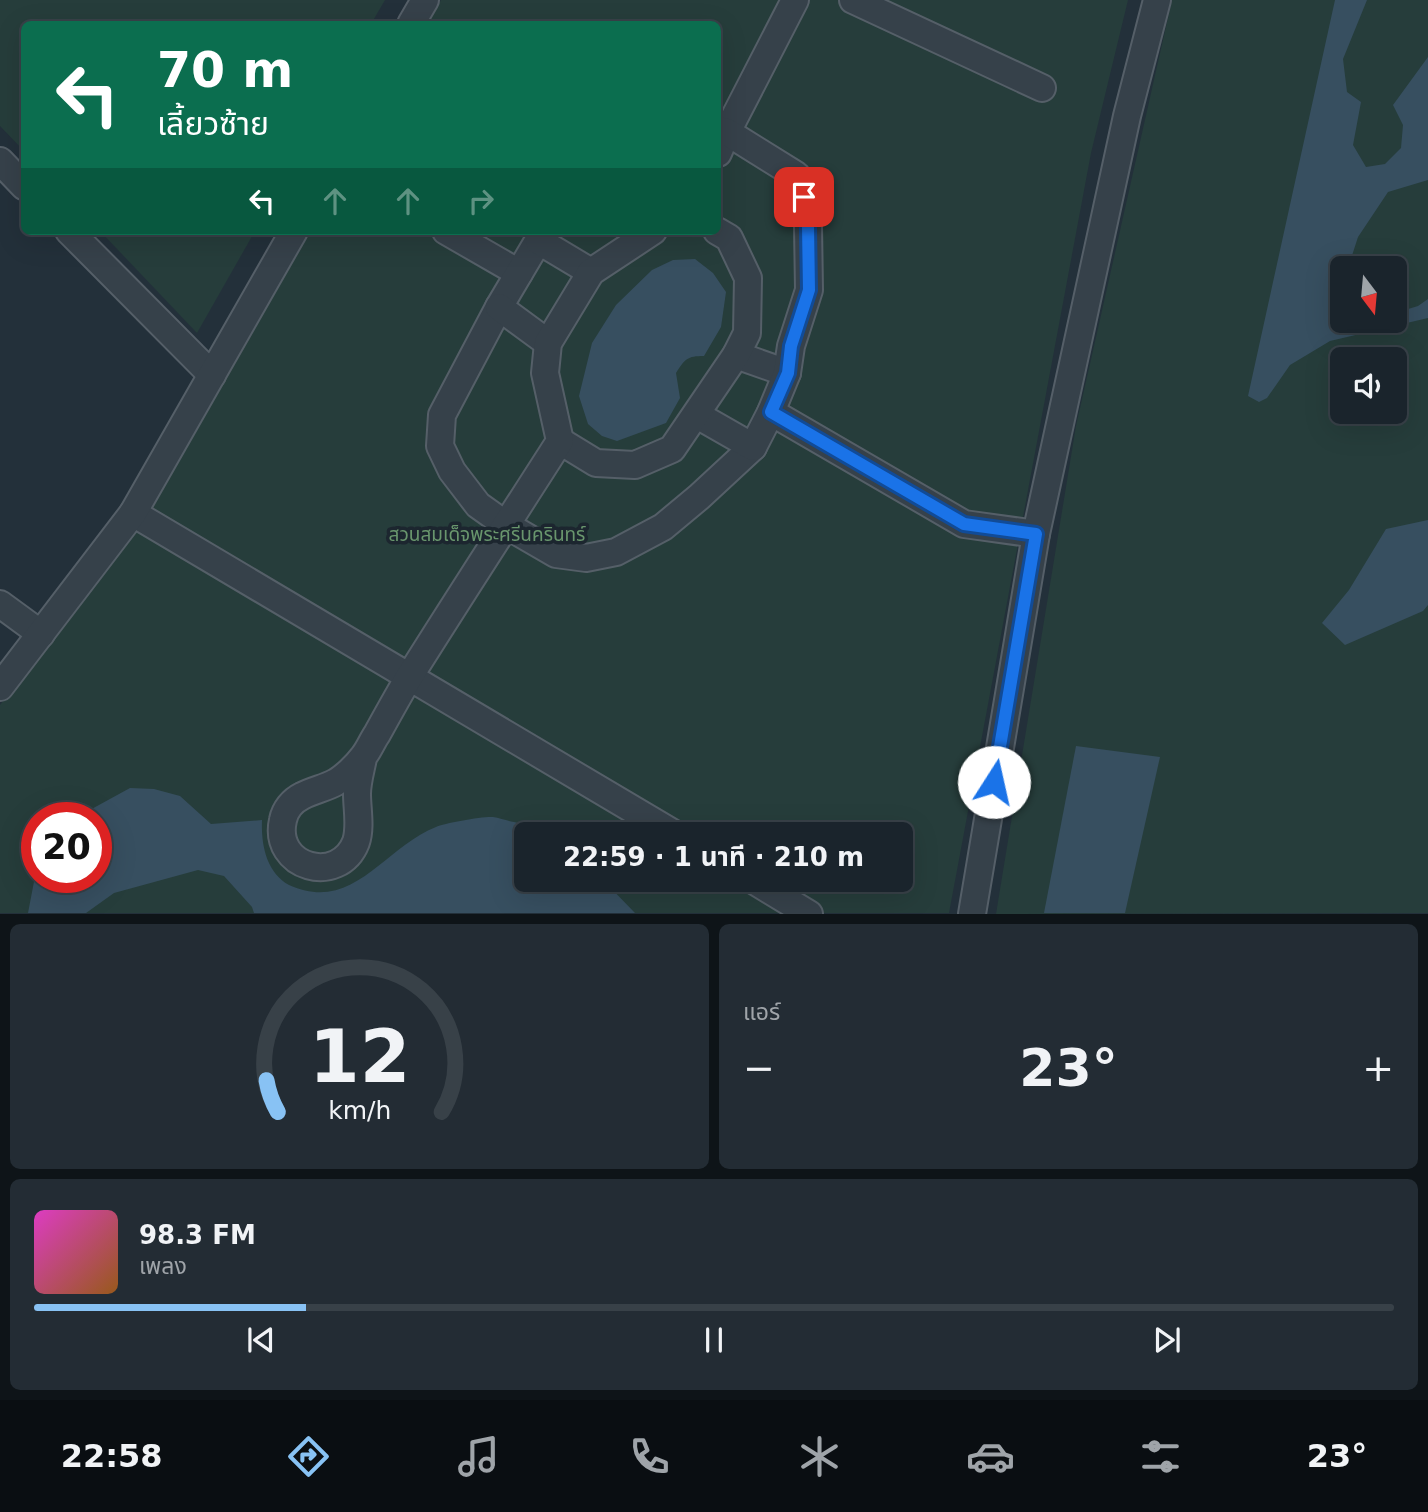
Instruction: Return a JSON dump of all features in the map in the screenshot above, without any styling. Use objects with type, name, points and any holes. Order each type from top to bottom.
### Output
[{"type":"street","points":[[413,21],[425,0]]},
{"type":"street","points":[[591,272],[541,236],[499,307],[442,415],[440,446],[452,471],[478,505],[556,554],[586,558],[616,552],[663,527],[699,497],[753,447],[788,373],[791,346],[809,290],[808,226],[804,197],[796,175],[721,138],[795,0]]},
{"type":"street","points":[[853,0],[1042,88]]},
{"type":"street","points":[[972,914],[1036,534],[1127,116],[1157,0]]},
{"type":"street","points":[[0,161],[21,183]]},
{"type":"street","points":[[560,441],[596,463],[635,465],[672,449],[736,355],[747,333],[748,278],[729,238],[721,233]]},
{"type":"street","points":[[73,235],[212,375]]},
{"type":"street","points":[[0,687],[133,513],[292,235]]},
{"type":"street","points":[[453,235],[519,274]]},
{"type":"street","points":[[363,758],[410,677],[560,441],[545,373],[548,343],[591,272],[647,235]]},
{"type":"street","points":[[499,307],[548,343]]},
{"type":"street","points":[[736,355],[788,373]]},
{"type":"street","points":[[771,412],[964,524],[1036,534]]},
{"type":"street","points":[[697,415],[753,447]]},
{"type":"street","points":[[133,513],[654,822]]},
{"type":"street","points":[[0,604],[41,634]]},
{"type":"street","points":[[773,892],[809,914]]},
{"type":"green space","points":[[0,0],[385,0],[373,21],[21,21],[21,148],[0,126]]},
{"type":"green space","name":"สวนสมเด็จพระศรีนครินทร์","points":[[441,0],[1128,0],[1091,153],[949,913],[0,913],[0,705],[150,509],[307,235],[721,235],[721,21],[429,21]]},
{"type":"green space","points":[[1172,0],[1428,0],[1428,913],[996,914],[1076,426]]},
{"type":"green space","points":[[104,235],[253,235],[197,333]]},
{"type":"water","points":[[1335,0],[1367,0],[1343,59],[1347,92],[1361,102],[1353,145],[1366,167],[1385,164],[1401,148],[1403,125],[1393,105],[1428,57],[1428,180],[1388,192],[1358,237],[1352,256],[1330,256],[1330,333],[1364,333],[1330,341],[1290,365],[1267,398],[1259,402],[1248,396]]},
{"type":"water","points":[[695,259],[713,273],[726,292],[721,327],[704,356],[687,359],[676,373],[680,398],[666,423],[617,441],[602,436],[588,424],[579,396],[592,343],[616,305],[652,270],[673,260]]},
{"type":"water","points":[[1428,299],[1428,318],[1407,323],[1407,309]]},
{"type":"water","points":[[1428,520],[1428,605],[1423,611],[1345,645],[1322,623],[1349,590],[1386,529]]},
{"type":"water","points":[[1076,746],[1160,757],[1125,913],[1044,913]]},
{"type":"water","points":[[130,788],[154,789],[180,796],[211,824],[262,820],[266,857],[275,873],[289,885],[312,892],[332,891],[350,885],[417,837],[436,827],[473,819],[498,818],[514,822],[514,892],[615,892],[635,913],[254,913],[252,907],[224,876],[198,870],[114,893],[86,913],[28,913],[32,893],[112,893],[112,802],[104,802]]},
{"type":"route","points":[[804,197],[808,226],[809,290],[791,346],[788,373],[771,412],[964,524],[1036,534],[994,782]]}]
